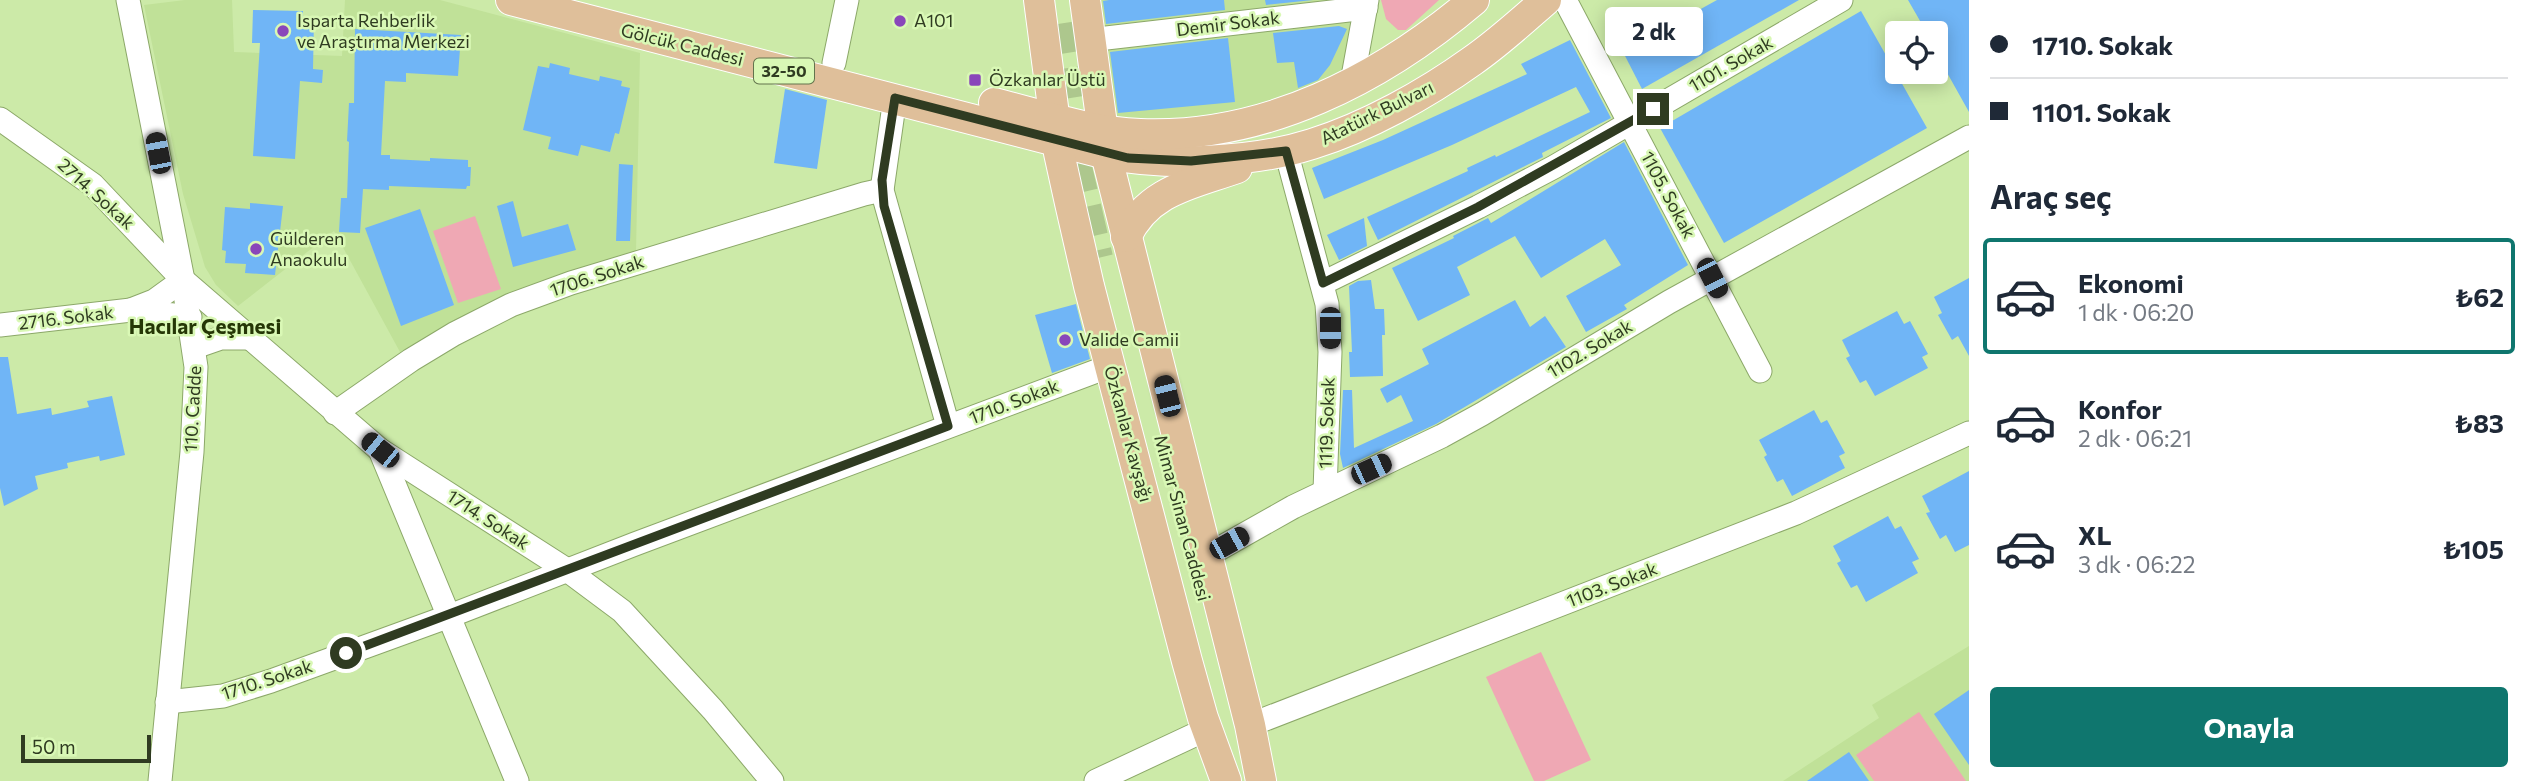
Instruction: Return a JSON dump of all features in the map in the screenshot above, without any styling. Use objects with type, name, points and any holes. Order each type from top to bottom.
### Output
[{"type":"main road","name":"Gölcük Caddesi","points":[[510,0],[656,40],[895,98],[1055,130]]},
{"type":"main road","name":"Gölcük Caddesi","points":[[582,0],[834,64],[1055,130]]},
{"type":"main road","name":"Özkanlar Kavşağı","points":[[1039,0],[1055,130],[1089,286],[1207,729],[1226,781]]},
{"type":"main road","name":"Atatürk Bulvarı","points":[[1104,142],[1133,133],[1165,134],[1222,128],[1283,114],[1352,82],[1418,42],[1474,0]]},
{"type":"main road","name":"Atatürk Bulvarı","points":[[1055,130],[1104,142],[1157,161],[1191,161],[1286,151],[1313,144],[1349,130],[1435,86],[1474,60],[1546,0]]},
{"type":"main road","points":[[1071,14],[1104,142],[1113,250],[1208,555],[1251,725],[1261,781]]},
{"type":"main road","points":[[1113,250],[1136,218],[1156,199],[1170,191],[1286,151]]},
{"type":"main road","name":"Mimar Sinan Caddesi","points":[[1113,250],[1235,781]]},
{"type":"main road","name":"Mimar Sinan Caddesi","points":[[1113,250],[1253,781]]},
{"type":"street","name":"110. Cadde","points":[[128,0],[195,347],[196,389],[192,452],[160,781]]},
{"type":"street","points":[[834,64],[847,0]]},
{"type":"street","name":"1105. Sokak","points":[[1565,0],[1760,371]]},
{"type":"street","name":"1101. Sokak","points":[[1323,283],[1478,207],[1630,123],[1841,0]]},
{"type":"street","points":[[1352,82],[1366,4]]},
{"type":"street","name":"Demir Sokak","points":[[1071,14],[1366,4]]},
{"type":"street","points":[[895,98],[882,190],[948,426]]},
{"type":"street","name":"2714. Sokak","points":[[0,119],[93,186],[183,280]]},
{"type":"street","name":"1102. Sokak","points":[[1208,555],[1325,491],[1442,436],[1712,278],[1969,138]]},
{"type":"street","name":"1119. Sokak","points":[[1286,151],[1323,283],[1330,328],[1325,491]]},
{"type":"street","name":"1706. Sokak","points":[[335,413],[411,360],[511,305],[571,283],[882,190]]},
{"type":"street","name":"2716. Sokak","points":[[131,310],[154,301],[183,280]]},
{"type":"street","name":"1714. Sokak","points":[[183,280],[380,450],[600,593],[644,633],[772,781]]},
{"type":"street","name":"2716. Sokak","points":[[0,326],[131,310],[190,317]]},
{"type":"street","points":[[195,347],[221,338],[250,338]]},
{"type":"street","name":"1710. Sokak","points":[[167,702],[205,699],[233,693],[447,617],[1110,366]]},
{"type":"street","name":"1103. Sokak","points":[[1251,725],[1796,513],[1969,433]]},
{"type":"street","points":[[380,450],[517,781]]},
{"type":"street","points":[[1096,781],[1207,729]]},
{"type":"shaded area","points":[[185,0],[232,0],[234,52],[342,56],[345,0],[440,0],[640,53],[636,252],[455,321],[400,352],[334,231],[238,306],[216,285],[205,267],[183,194],[144,5]]},
{"type":"shaded area","points":[[1093,0],[1357,0],[1343,75],[1274,105],[1166,121],[1111,120]]},
{"type":"shaded area","points":[[1381,0],[1439,0],[1406,30],[1398,30],[1386,19]]},
{"type":"shaded area","points":[[475,216],[501,289],[458,303],[433,231]]},
{"type":"shaded area","points":[[1969,646],[1969,781],[1783,781],[1879,718],[1872,705]]},
{"type":"shaded area","points":[[1541,652],[1591,760],[1544,781],[1534,781],[1486,677]]},
{"type":"shaded area","points":[[1919,712],[1966,781],[1874,781],[1856,755]]},
{"type":"building","points":[[1224,0],[1225,10],[1106,24],[1103,1]]},
{"type":"building","points":[[1265,0],[1313,0],[1266,5]]},
{"type":"building","points":[[1717,0],[1799,0],[1642,89],[1623,52]]},
{"type":"building","points":[[1908,0],[1969,0],[1969,112],[1948,74],[1948,21],[1920,21]]},
{"type":"building","points":[[253,10],[303,11],[303,18],[314,18],[313,69],[323,70],[322,83],[300,81],[295,159],[253,156],[260,43],[252,43]]},
{"type":"building","points":[[1861,11],[1885,54],[1885,84],[1902,84],[1927,128],[1724,243],[1660,128]]},
{"type":"building","points":[[1339,26],[1347,29],[1330,65],[1318,80],[1298,88],[1294,62],[1277,63],[1273,33]]},
{"type":"building","points":[[355,29],[461,35],[458,76],[406,73],[406,82],[385,81],[381,155],[390,155],[390,159],[468,160],[468,167],[471,167],[470,186],[466,189],[389,186],[389,190],[363,189],[360,233],[339,232],[341,198],[347,198],[347,141],[349,103],[354,103]]},
{"type":"building","points":[[1228,38],[1235,102],[1118,113],[1110,52]]},
{"type":"building","points":[[1570,40],[1611,118],[1542,153],[1543,157],[1378,240],[1367,217],[1590,112],[1576,87],[1452,145],[1324,199],[1312,168],[1383,140],[1527,74],[1521,64]]},
{"type":"building","points":[[550,63],[570,68],[569,74],[599,81],[600,76],[622,81],[621,86],[630,88],[619,134],[615,133],[610,152],[581,145],[578,156],[548,149],[551,137],[523,130],[538,66],[549,68]]},
{"type":"building","points":[[785,89],[827,100],[817,169],[774,163]]},
{"type":"building","points":[[1624,142],[1688,265],[1624,305],[1627,309],[1586,332],[1566,296],[1621,265],[1605,239],[1541,278],[1515,236],[1457,267],[1470,295],[1418,321],[1392,268],[1488,218],[1491,223]]},
{"type":"building","points":[[619,164],[633,165],[630,241],[616,241]]},
{"type":"building","points":[[513,201],[522,237],[568,224],[576,250],[513,267],[497,206]]},
{"type":"building","points":[[250,203],[283,206],[275,275],[245,273],[246,264],[225,263],[226,251],[222,250],[225,207],[250,209]]},
{"type":"building","points":[[420,209],[454,305],[401,326],[365,228]]},
{"type":"building","points":[[1364,218],[1367,246],[1339,260],[1327,235]]},
{"type":"building","points":[[1969,278],[1969,356],[1958,336],[1952,340],[1938,315],[1942,313],[1934,297]]},
{"type":"building","points":[[1371,280],[1375,309],[1384,309],[1383,376],[1350,377],[1349,352],[1352,352],[1349,286],[1358,281]]},
{"type":"building","points":[[1515,300],[1530,327],[1545,316],[1566,347],[1436,424],[1343,468],[1340,454],[1343,390],[1352,390],[1354,448],[1413,421],[1401,395],[1387,403],[1380,389],[1429,364],[1422,349]]},
{"type":"building","name":"Valide Camii","points":[[1076,304],[1090,359],[1052,373],[1035,315]]},
{"type":"building","points":[[1897,311],[1904,324],[1910,321],[1928,354],[1922,357],[1928,368],[1875,396],[1866,380],[1860,383],[1846,358],[1850,356],[1842,340]]},
{"type":"building","points":[[0,357],[8,357],[17,414],[51,408],[52,415],[89,407],[87,401],[112,396],[125,455],[100,461],[99,456],[67,463],[68,468],[35,476],[38,489],[4,506],[0,488]]},
{"type":"building","points":[[1814,410],[1821,423],[1827,420],[1845,453],[1839,456],[1845,468],[1792,496],[1783,479],[1777,482],[1764,457],[1767,455],[1759,440]]},
{"type":"building","points":[[1969,471],[1969,545],[1955,552],[1946,535],[1940,539],[1926,513],[1930,512],[1922,496]]},
{"type":"building","points":[[1888,516],[1895,529],[1901,526],[1919,559],[1912,562],[1918,573],[1866,602],[1857,585],[1851,588],[1837,563],[1841,561],[1833,546]]},
{"type":"building","points":[[1969,690],[1969,765],[1934,714]]},
{"type":"building","points":[[1849,752],[1869,781],[1807,781]]},
{"type":"tunnel","points":[[1071,22],[1091,152]]},
{"type":"tunnel","points":[[1076,163],[1098,258]]},
{"type":"place","name":"A101","points":[[900,21]]},
{"type":"place","name":"Isparta Rehberlik ve Araştırma Merkezi","points":[[283,31]]},
{"type":"place","name":"Özkanlar Üstü","points":[[975,80]]},
{"type":"place","name":"Gülderen Anaokulu","points":[[256,249]]},
{"type":"place","name":"Valide Camii","points":[[1065,340]]},
{"type":"district","name":"Hacılar Çeşmesi","points":[[205,327]]},
{"type":"route","points":[[346,653],[948,426],[884,206],[883,169],[895,98],[1128,158],[1191,161],[1286,151],[1323,283],[1554,167],[1653,109]]}]
